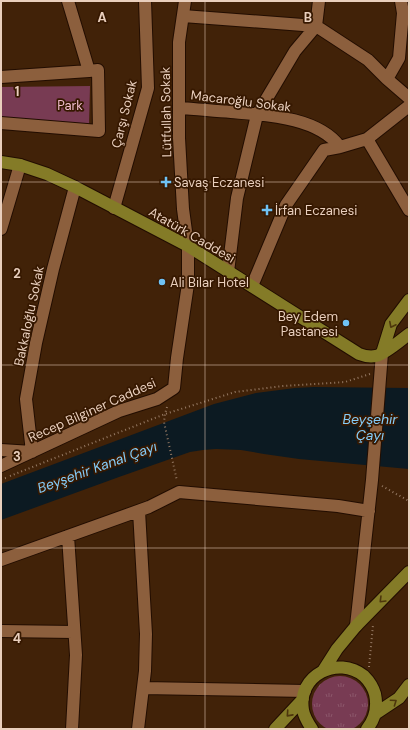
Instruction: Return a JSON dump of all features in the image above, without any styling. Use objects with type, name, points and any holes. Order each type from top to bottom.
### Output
[{"type":"main road","name":"Atatürk Caddesi","points":[[1,162],[20,165],[47,174],[188,246],[359,354],[376,356],[409,334]]},
{"type":"main road","points":[[382,353],[391,324],[409,300]]},
{"type":"main road","points":[[323,671],[336,649],[356,626],[409,572]]},
{"type":"main road","points":[[312,729],[306,720],[303,709],[306,687],[313,678],[323,671],[334,667],[347,668],[358,672],[368,680],[374,690],[377,702],[372,724]]},
{"type":"main road","points":[[372,724],[399,698],[409,686]]},
{"type":"main road","points":[[275,729],[304,695]]},
{"type":"street","points":[[68,1],[89,71]]},
{"type":"street","name":"Çarşı Sokak","points":[[114,208],[148,88],[145,1]]},
{"type":"street","name":"Lütfullah Sokak","points":[[186,1],[179,42],[179,138],[182,209],[188,246]]},
{"type":"street","points":[[228,272],[237,198],[257,115],[295,51],[316,26],[319,1]]},
{"type":"street","points":[[387,80],[399,58],[403,13],[401,1]]},
{"type":"street","points":[[183,16],[316,26],[368,60],[387,80],[409,98]]},
{"type":"street","points":[[1,77],[98,70],[99,131],[1,123]]},
{"type":"street","points":[[252,286],[286,205],[324,150],[368,139],[409,106]]},
{"type":"street","name":"Macaroğlu Sokak","points":[[179,108],[257,115],[291,120],[312,126],[330,136],[340,147]]},
{"type":"street","points":[[368,139],[409,210]]},
{"type":"street","points":[[1,229],[20,165]]},
{"type":"street","name":"Bakkaloğlu Sokak","points":[[32,452],[26,399],[36,343],[51,277],[75,187]]},
{"type":"street","name":"Recep Bilginer Caddesi","points":[[1,466],[119,411],[157,399],[174,388],[188,284],[188,246]]},
{"type":"street","points":[[356,626],[372,480],[382,353]]},
{"type":"street","points":[[1,450],[32,452]]},
{"type":"street","points":[[1,560],[139,511],[179,492],[368,510]]},
{"type":"street","points":[[138,729],[145,671],[146,634],[139,511]]},
{"type":"street","points":[[68,536],[76,655],[72,729]]},
{"type":"street","points":[[1,631],[74,632]]},
{"type":"street","points":[[143,688],[304,695]]},
{"type":"path","points":[[1,479],[165,414],[235,392],[283,386],[345,382],[380,373]]},
{"type":"path","points":[[164,422],[174,468]]},
{"type":"path","points":[[372,480],[409,501]]},
{"type":"path","points":[[368,680],[374,608]]},
{"type":"green space","name":"Park","points":[[90,86],[89,126],[1,119],[1,87]]},
{"type":"green space","points":[[340,676],[355,681],[363,689],[368,704],[363,719],[355,727],[340,732],[325,727],[317,719],[312,704],[317,689],[325,681]]},
{"type":"water","name":"Beyşehir Çayı","points":[[314,387],[409,388],[409,469],[299,459],[241,450],[203,450],[190,452],[1,520],[1,484],[214,404],[256,393]]},
{"type":"place","name":"Savaş Eczanesi","points":[[166,182]]},
{"type":"place","name":"İrfan Eczanesi","points":[[267,210]]},
{"type":"place","name":"Ali Bilar Hotel","points":[[162,282]]},
{"type":"place","name":"Bey Edem Pastanesi","points":[[346,323]]},
{"type":"water label","name":"Beyşehir Kanal Çayı","points":[[97,467]]}]
